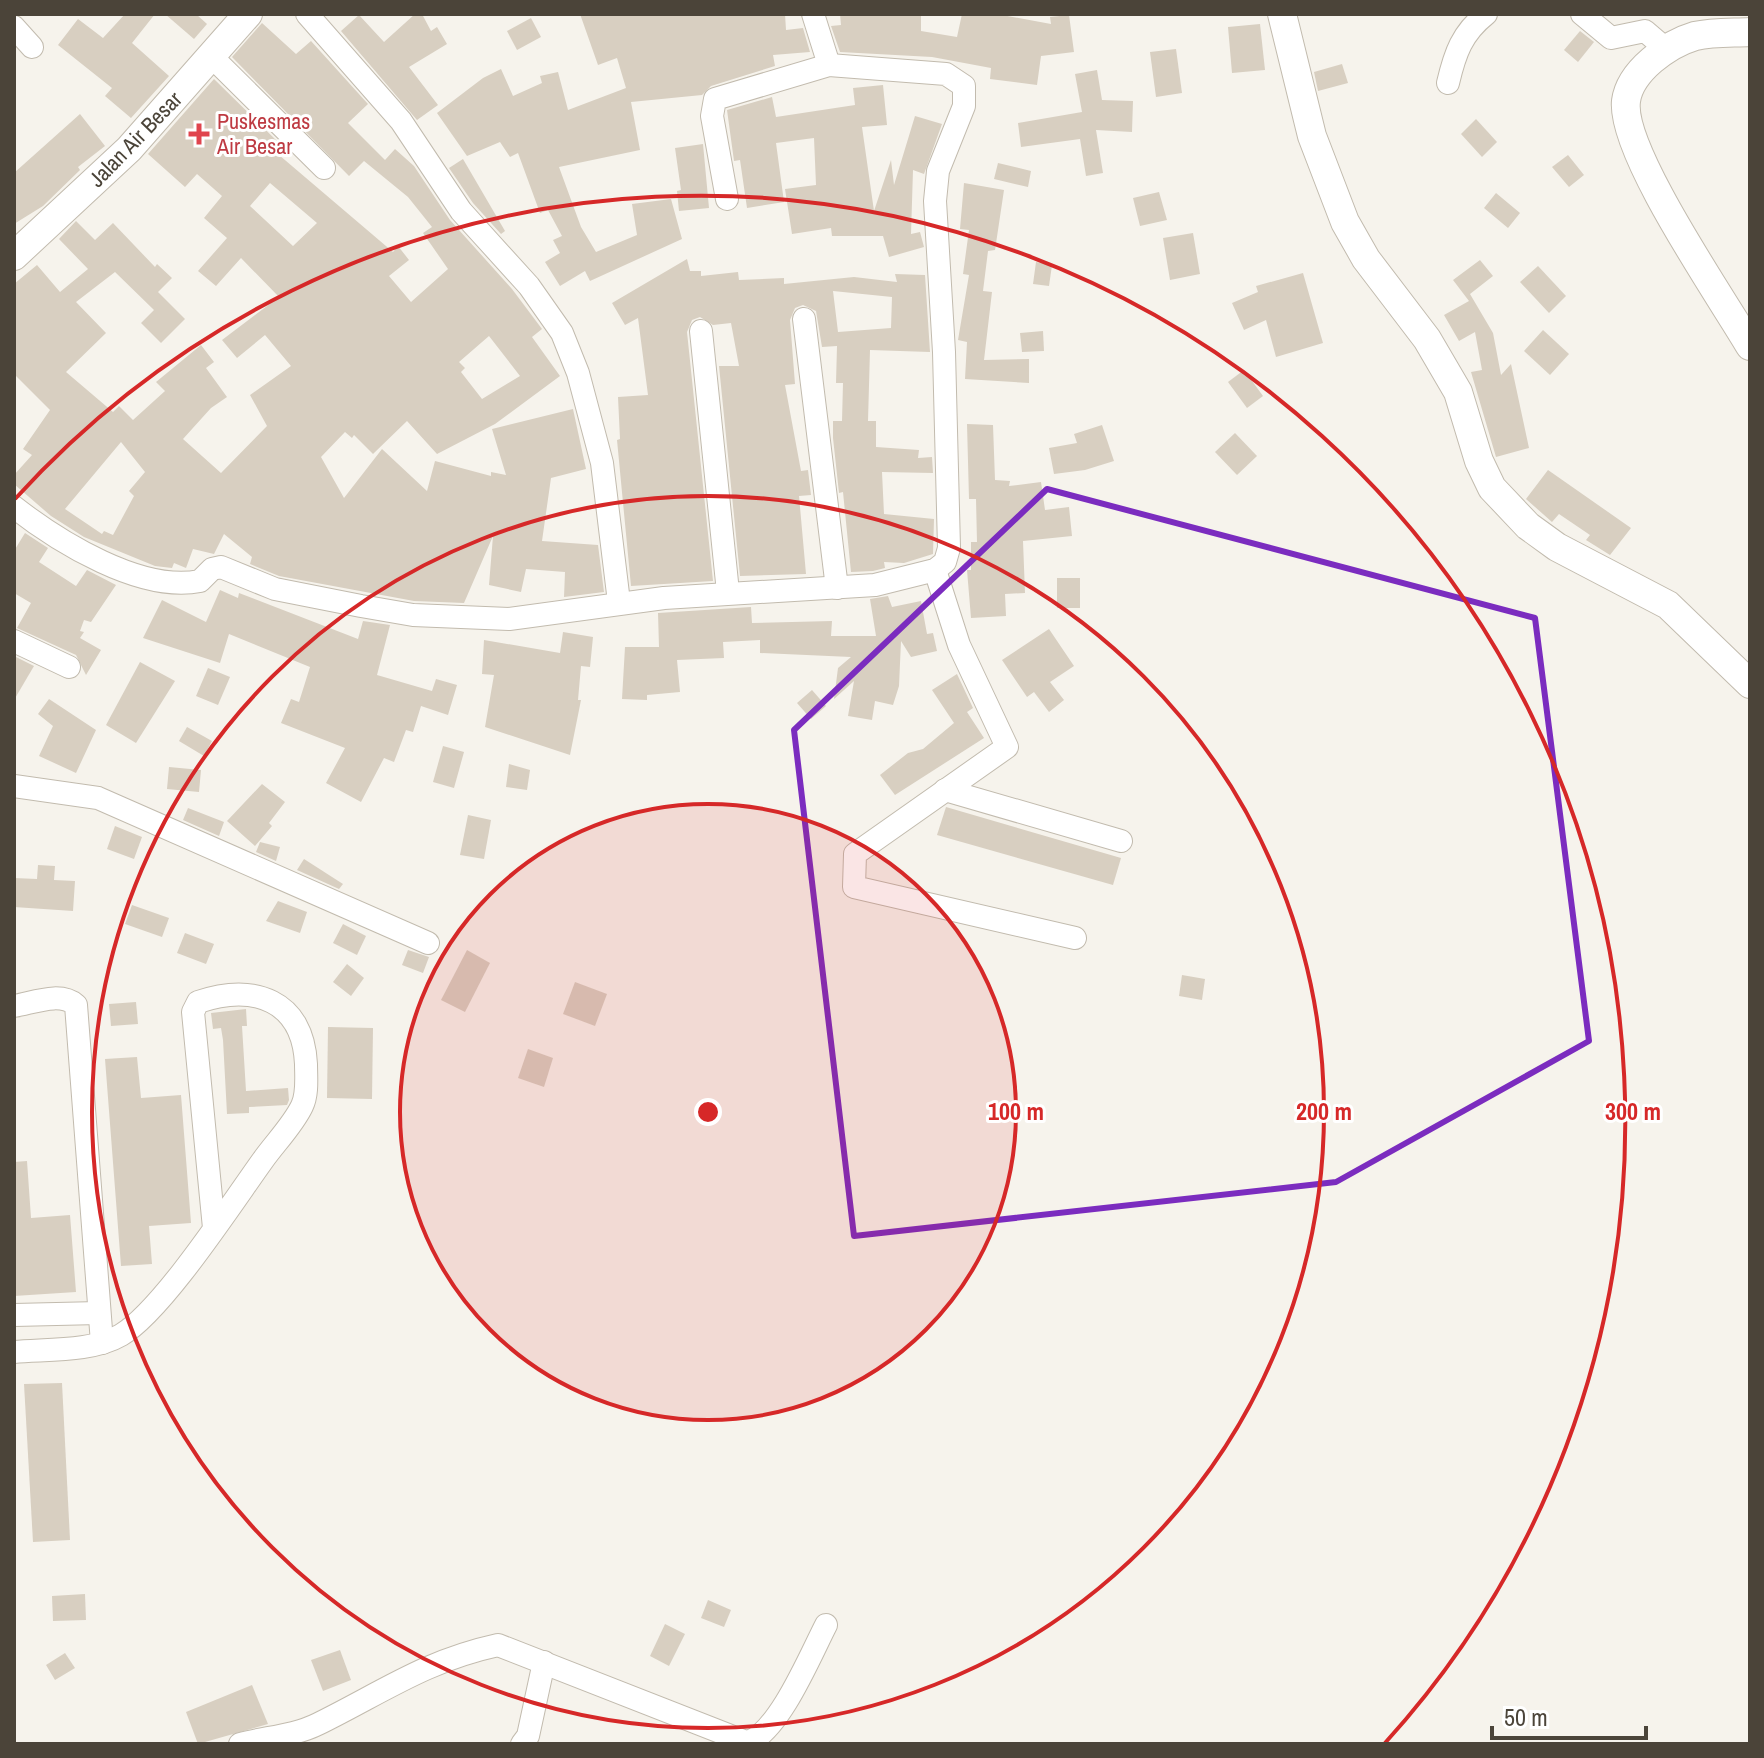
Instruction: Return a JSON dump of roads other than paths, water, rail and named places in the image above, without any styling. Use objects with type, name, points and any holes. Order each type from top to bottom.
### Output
[{"type":"street","name":"Jalan Air Besar","points":[[14,256],[129,149],[248,14]]},
{"type":"street","points":[[307,14],[401,121],[461,211],[529,286],[562,333],[578,373],[602,463],[619,602]]},
{"type":"street","points":[[813,14],[829,65]]},
{"type":"street","points":[[1282,14],[1312,136],[1345,222],[1366,259],[1427,339],[1458,392],[1479,461],[1492,488],[1528,526],[1557,547],[1668,605],[1750,684]]},
{"type":"street","points":[[1448,83],[1456,49],[1469,28],[1486,14]]},
{"type":"street","points":[[1582,14],[1611,38],[1645,31],[1666,49]]},
{"type":"street","points":[[14,27],[32,47]]},
{"type":"street","points":[[1750,32],[1694,37],[1666,49],[1634,81],[1626,101],[1629,121],[1662,198],[1750,346]]},
{"type":"street","points":[[212,57],[324,168]]},
{"type":"street","points":[[14,507],[70,545],[163,582],[200,581],[212,569],[221,567],[275,589],[374,609],[446,617],[509,619],[619,602],[728,592],[875,585],[935,570],[945,562],[949,535],[935,201],[938,171],[967,94],[958,79],[946,74],[829,65],[715,99],[712,116],[727,199]]},
{"type":"street","points":[[804,319],[837,588]]},
{"type":"street","points":[[701,331],[728,592]]},
{"type":"street","points":[[935,570],[959,645],[1007,747],[855,854],[854,887],[1075,938]]},
{"type":"street","points":[[15,644],[69,667]]},
{"type":"street","points":[[14,786],[98,798],[428,943]]},
{"type":"street","points":[[945,790],[1121,841]]},
{"type":"street","points":[[14,1352],[102,1343],[122,1335],[137,1323],[214,1228],[303,1106],[305,1039],[296,1020],[284,1008],[234,995],[198,1002],[193,1012],[214,1228]]},
{"type":"street","points":[[14,1006],[59,998],[69,999],[76,1005],[102,1343]]},
{"type":"street","points":[[14,1315],[99,1313]]},
{"type":"street","points":[[240,1744],[316,1726],[402,1677],[466,1652],[498,1645],[750,1743],[759,1738],[775,1718],[826,1625]]},
{"type":"street","points":[[522,1744],[544,1662]]},
{"type":"street","points":[[530,1722],[543,1744]]},
{"type":"place","name":"Puskesmas Air Besar","points":[[199,134]]}]
